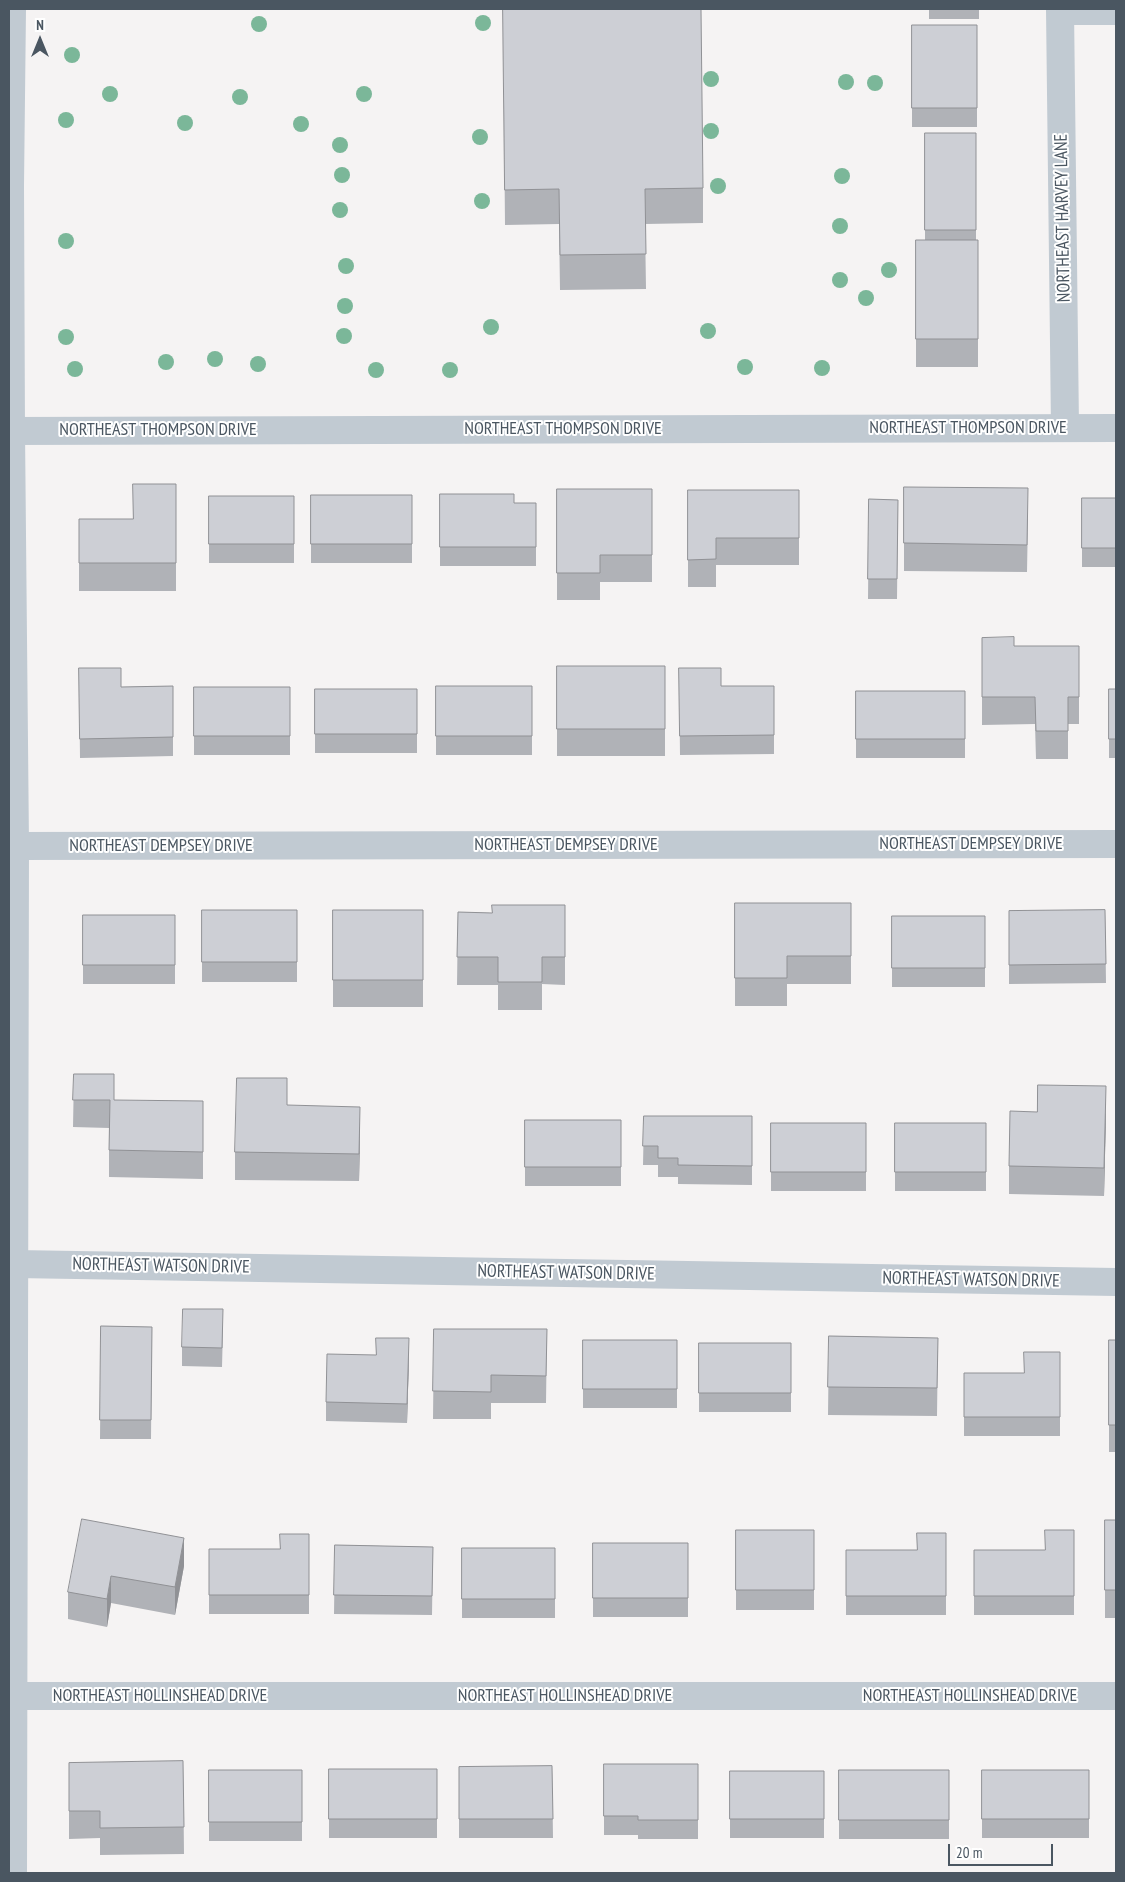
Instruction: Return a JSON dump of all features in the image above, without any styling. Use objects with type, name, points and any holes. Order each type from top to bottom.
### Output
[{"type":"street","points":[[12,9],[9,184],[15,846],[11,1047],[15,1264],[11,1696],[13,1873]]},
{"type":"street","points":[[1060,10],[1116,11]]},
{"type":"street","name":"NORTHEAST HARVEY LANE","points":[[1060,10],[1065,427]]},
{"type":"street","name":"NORTHEAST THOMPSON DRIVE","points":[[11,431],[1116,428]]},
{"type":"street","name":"NORTHEAST DEMPSEY DRIVE","points":[[15,846],[1116,844]]},
{"type":"street","name":"NORTHEAST WATSON DRIVE","points":[[15,1264],[1116,1282]]},
{"type":"street","name":"NORTHEAST HOLLINSHEAD DRIVE","points":[[11,1696],[1116,1696]]},
{"type":"building","points":[[503,9],[701,9],[703,188],[645,189],[646,254],[560,255],[559,189],[505,190]]},
{"type":"building","points":[[912,25],[977,25],[977,108],[912,108]]},
{"type":"building","points":[[925,133],[976,133],[976,230],[925,230]]},
{"type":"building","points":[[916,240],[978,240],[978,339],[916,339]]},
{"type":"building","points":[[133,484],[176,484],[176,563],[79,563],[79,519],[133,519]]},
{"type":"building","points":[[904,487],[1028,488],[1027,545],[904,543]]},
{"type":"building","points":[[557,489],[652,489],[652,555],[600,555],[600,573],[557,573]]},
{"type":"building","points":[[688,490],[799,490],[799,538],[716,538],[716,559],[688,560]]},
{"type":"building","points":[[440,494],[514,494],[514,503],[536,503],[536,547],[440,547]]},
{"type":"building","points":[[311,495],[412,495],[412,544],[311,544]]},
{"type":"building","points":[[209,496],[294,496],[294,544],[209,544]]},
{"type":"building","points":[[1082,498],[1116,498],[1116,548],[1082,548]]},
{"type":"building","points":[[869,499],[898,500],[897,579],[868,579]]},
{"type":"building","points":[[1014,637],[1014,646],[1079,646],[1079,697],[1068,697],[1068,731],[1036,731],[1035,697],[982,697],[982,638]]},
{"type":"building","points":[[557,666],[665,666],[665,729],[557,729]]},
{"type":"building","points":[[79,668],[121,668],[121,687],[173,686],[173,737],[80,739]]},
{"type":"building","points":[[679,668],[721,668],[721,686],[774,686],[774,735],[680,736]]},
{"type":"building","points":[[436,686],[532,686],[532,736],[436,736]]},
{"type":"building","points":[[194,687],[290,687],[290,736],[194,736]]},
{"type":"building","points":[[315,689],[417,689],[417,734],[315,734]]},
{"type":"building","points":[[1109,689],[1116,689],[1116,739],[1109,739]]},
{"type":"building","points":[[856,691],[965,691],[965,739],[856,739]]},
{"type":"building","points":[[735,903],[851,903],[851,956],[787,956],[787,978],[735,978]]},
{"type":"building","points":[[492,905],[565,905],[565,957],[542,957],[542,982],[498,982],[498,957],[457,957],[458,912],[492,913]]},
{"type":"building","points":[[202,910],[297,910],[297,962],[202,962]]},
{"type":"building","points":[[333,910],[423,910],[423,980],[333,980]]},
{"type":"building","points":[[1105,910],[1106,964],[1009,965],[1009,911]]},
{"type":"building","points":[[83,915],[175,915],[175,965],[83,965]]},
{"type":"building","points":[[892,916],[985,916],[985,968],[892,968]]},
{"type":"building","points":[[74,1074],[114,1074],[114,1100],[203,1101],[203,1152],[109,1150],[110,1100],[73,1100]]},
{"type":"building","points":[[237,1078],[287,1078],[287,1105],[360,1107],[359,1154],[235,1152]]},
{"type":"building","points":[[1038,1085],[1106,1086],[1104,1168],[1009,1166],[1010,1111],[1037,1112]]},
{"type":"building","points":[[644,1116],[752,1116],[752,1166],[678,1165],[678,1158],[658,1158],[658,1146],[643,1146]]},
{"type":"building","points":[[525,1120],[621,1120],[621,1167],[525,1167]]},
{"type":"building","points":[[771,1123],[866,1123],[866,1172],[771,1172]]},
{"type":"building","points":[[895,1123],[986,1123],[986,1172],[895,1172]]},
{"type":"building","points":[[183,1309],[223,1309],[222,1348],[182,1347]]},
{"type":"building","points":[[101,1326],[152,1327],[151,1420],[100,1420]]},
{"type":"building","points":[[434,1329],[547,1329],[546,1376],[491,1375],[491,1392],[433,1391]]},
{"type":"building","points":[[829,1336],[938,1338],[937,1388],[828,1387]]},
{"type":"building","points":[[376,1338],[409,1338],[407,1404],[326,1402],[327,1354],[376,1355]]},
{"type":"building","points":[[583,1340],[677,1340],[677,1389],[583,1389]]},
{"type":"building","points":[[1109,1340],[1116,1340],[1116,1425],[1109,1425]]},
{"type":"building","points":[[699,1343],[791,1343],[791,1393],[699,1393]]},
{"type":"building","points":[[1024,1352],[1060,1352],[1060,1417],[964,1417],[964,1373],[1024,1373]]},
{"type":"building","points":[[82,1519],[184,1538],[175,1587],[111,1576],[107,1599],[68,1592]]},
{"type":"building","points":[[1105,1520],[1116,1520],[1116,1590],[1105,1590]]},
{"type":"building","points":[[736,1530],[814,1530],[814,1590],[736,1590]]},
{"type":"building","points":[[1045,1530],[1074,1530],[1074,1596],[974,1596],[974,1550],[1045,1550]]},
{"type":"building","points":[[917,1533],[946,1533],[946,1596],[846,1596],[846,1550],[917,1550]]},
{"type":"building","points":[[280,1534],[309,1534],[309,1595],[209,1595],[209,1549],[280,1549]]},
{"type":"building","points":[[593,1543],[688,1543],[688,1598],[593,1598]]},
{"type":"building","points":[[335,1545],[433,1547],[432,1596],[334,1595]]},
{"type":"building","points":[[462,1548],[555,1548],[555,1599],[462,1599]]},
{"type":"building","points":[[183,1761],[184,1827],[100,1828],[100,1811],[69,1811],[69,1763]]},
{"type":"building","points":[[604,1764],[698,1764],[698,1820],[638,1820],[638,1816],[604,1816]]},
{"type":"building","points":[[552,1766],[553,1819],[459,1819],[459,1767]]},
{"type":"building","points":[[329,1769],[437,1769],[437,1819],[329,1819]]},
{"type":"building","points":[[209,1770],[302,1770],[302,1822],[209,1822]]},
{"type":"building","points":[[839,1770],[949,1770],[949,1820],[839,1820]]},
{"type":"building","points":[[982,1770],[1089,1770],[1089,1819],[982,1819]]},
{"type":"building","points":[[730,1771],[824,1771],[824,1819],[730,1819]]}]
